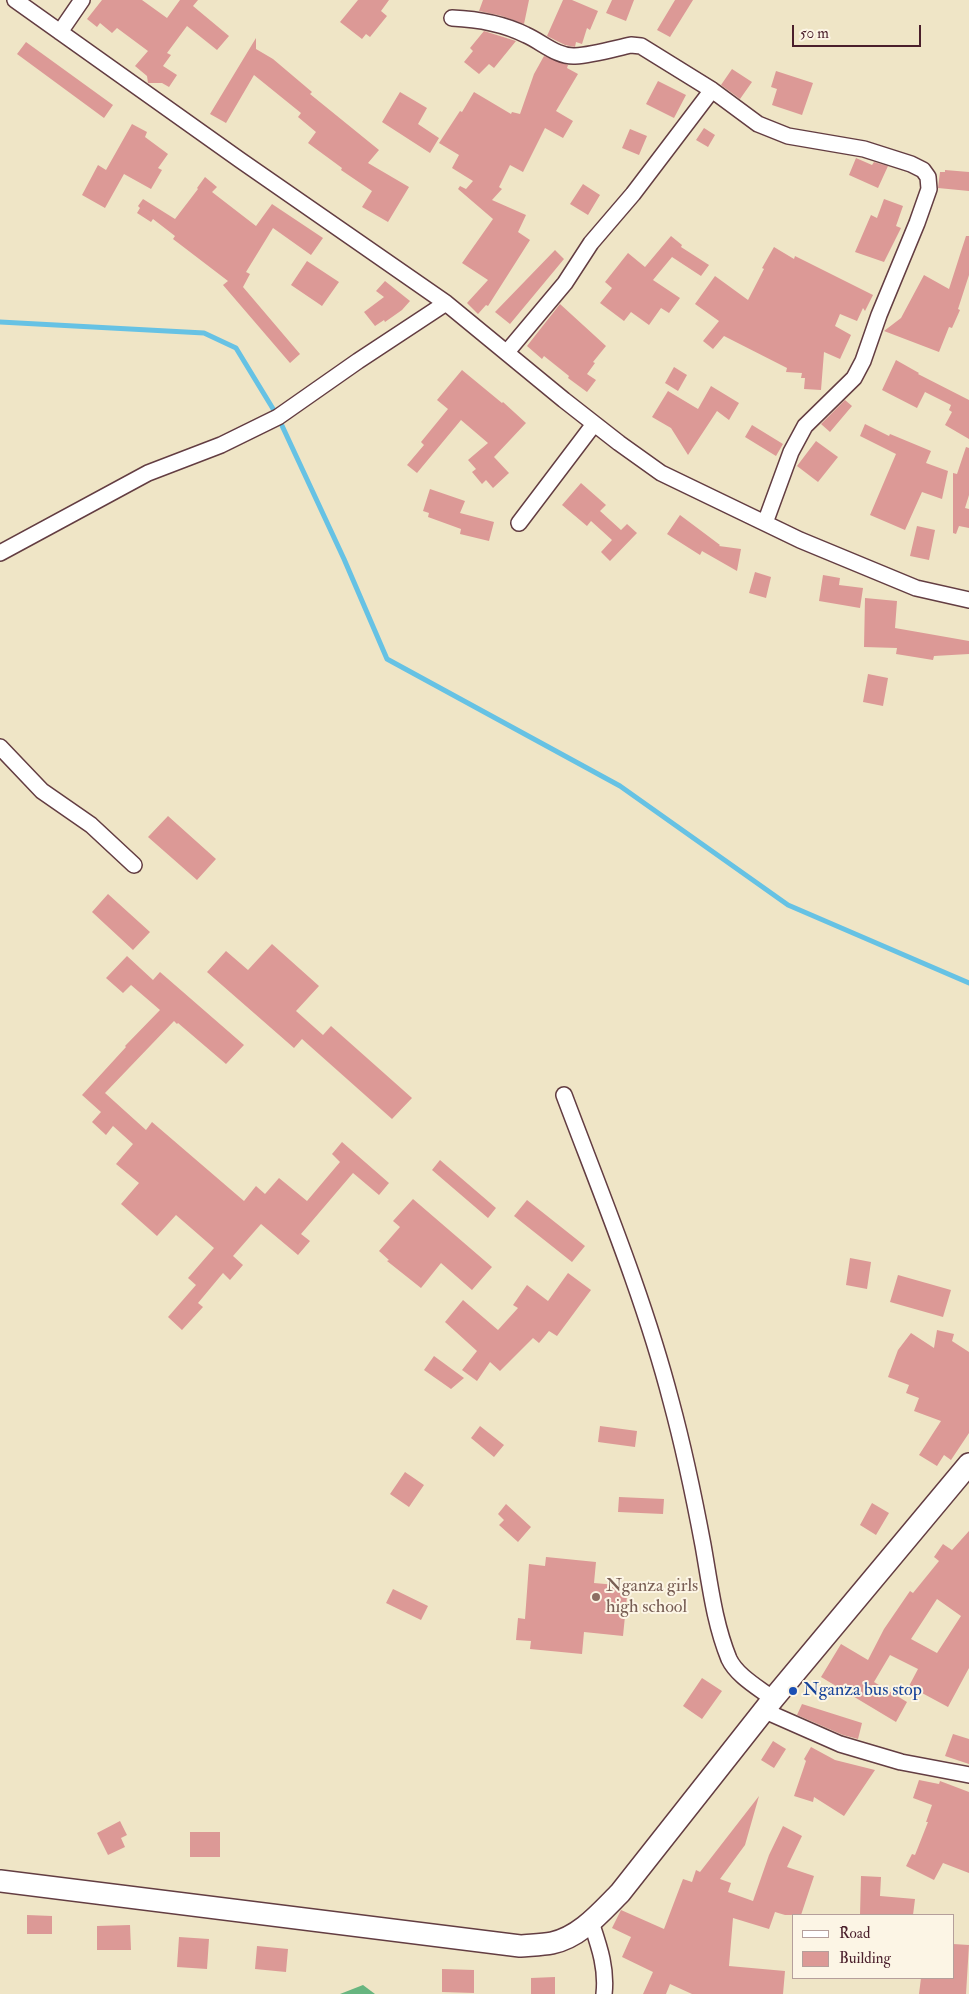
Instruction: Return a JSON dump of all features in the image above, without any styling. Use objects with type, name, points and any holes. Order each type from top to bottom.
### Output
[{"type":"main road","points":[[0,1881],[520,1946],[552,1943],[571,1936],[591,1922],[620,1893],[769,1705],[969,1464]]},
{"type":"street","points":[[15,0],[446,303],[594,424],[661,473],[800,540],[916,588],[969,600]]},
{"type":"street","points":[[60,32],[82,0]]},
{"type":"street","points":[[452,18],[468,19],[504,27],[526,35],[554,51],[574,56],[631,45],[641,46],[712,90],[758,124],[788,136],[864,149],[911,164],[923,170],[928,177],[929,188],[917,223],[879,315],[863,361],[854,378],[805,426],[792,452],[765,523]]},
{"type":"street","points":[[508,352],[565,283],[591,243],[633,194],[712,90]]},
{"type":"street","points":[[0,552],[148,473],[221,444],[278,417],[446,303]]},
{"type":"street","points":[[519,523],[594,424]]},
{"type":"street","points":[[0,747],[42,791],[91,825],[134,865]]},
{"type":"street","points":[[564,1095],[636,1286],[670,1398],[683,1447],[716,1620],[730,1661],[769,1705],[840,1744],[901,1762],[969,1775]]},
{"type":"street","points":[[591,1922],[603,1960],[604,1994]]},
{"type":"green space","points":[[363,1985],[375,1994],[340,1994]]},
{"type":"building","points":[[102,0],[142,0],[167,18],[180,0],[198,0],[193,6],[229,36],[217,50],[187,26],[167,53],[171,55],[163,66],[177,75],[169,87],[162,83],[148,83],[147,76],[135,66],[148,51],[117,28],[112,33],[100,23],[97,27],[87,19]]},
{"type":"building","points":[[358,0],[389,0],[381,11],[387,16],[370,37],[366,34],[362,39],[340,22]]},
{"type":"building","points":[[483,0],[529,0],[524,24],[502,16],[479,11]]},
{"type":"building","points":[[563,0],[572,0],[598,11],[590,30],[587,28],[582,44],[576,42],[575,47],[565,45],[547,36]]},
{"type":"building","points":[[612,0],[634,0],[626,21],[606,13]]},
{"type":"building","points":[[675,0],[693,0],[670,37],[657,30]]},
{"type":"building","points":[[484,31],[516,41],[494,68],[489,64],[479,74],[464,62],[473,51],[470,48]]},
{"type":"building","points":[[256,38],[256,49],[273,59],[312,92],[310,94],[379,150],[368,163],[409,187],[388,222],[362,207],[372,191],[341,170],[342,168],[308,143],[316,132],[298,117],[301,113],[254,75],[226,123],[210,114]]},
{"type":"building","points":[[26,42],[113,105],[104,118],[17,54]]},
{"type":"building","points":[[544,56],[568,65],[567,68],[578,74],[556,111],[573,121],[563,138],[545,128],[523,172],[510,165],[499,187],[502,189],[492,200],[526,215],[518,232],[530,240],[488,306],[486,305],[478,314],[467,303],[488,280],[462,263],[493,219],[458,189],[460,186],[466,189],[473,181],[452,168],[459,155],[439,143],[474,92],[511,114],[512,112],[520,114],[534,74]]},
{"type":"building","points":[[732,69],[752,82],[740,99],[721,85]]},
{"type":"building","points":[[776,71],[813,83],[802,115],[772,105],[777,89],[771,87]]},
{"type":"building","points":[[658,81],[686,95],[674,118],[646,104]]},
{"type":"building","points":[[400,92],[427,108],[418,124],[439,138],[430,153],[382,122]]},
{"type":"building","points":[[132,124],[147,132],[145,137],[168,154],[158,168],[162,170],[151,189],[124,174],[105,208],[82,195],[98,165],[106,170]]},
{"type":"building","points":[[704,128],[715,135],[708,147],[696,140]]},
{"type":"building","points":[[630,129],[647,136],[639,155],[622,148]]},
{"type":"building","points":[[856,158],[872,165],[874,162],[888,166],[878,188],[849,175]]},
{"type":"building","points":[[945,170],[969,172],[969,191],[938,188],[940,172],[945,172]]},
{"type":"building","points":[[205,177],[217,187],[212,192],[256,226],[272,204],[323,238],[311,255],[273,228],[246,272],[250,274],[243,287],[300,354],[290,363],[223,285],[228,281],[173,239],[175,236],[153,219],[151,222],[137,213],[140,208],[138,206],[143,199],[175,219]]},
{"type":"building","points":[[583,184],[600,195],[588,215],[570,204]]},
{"type":"building","points":[[884,199],[903,206],[896,226],[901,228],[884,262],[855,252],[871,215],[877,218]]},
{"type":"building","points":[[671,236],[682,245],[681,247],[709,265],[701,276],[672,257],[653,280],[680,298],[669,313],[661,308],[649,325],[631,312],[624,321],[600,303],[612,288],[605,282],[628,253],[645,267]]},
{"type":"building","points":[[966,236],[969,236],[969,275],[958,309],[960,310],[952,328],[949,327],[939,352],[884,331],[901,318],[924,275],[949,289]]},
{"type":"building","points":[[774,247],[794,259],[795,256],[873,295],[865,311],[863,308],[857,321],[840,314],[835,326],[851,335],[840,359],[824,352],[821,390],[804,389],[805,378],[801,378],[802,373],[786,372],[787,368],[724,336],[713,349],[703,341],[719,321],[695,304],[715,276],[748,300],[764,269],[762,268]]},
{"type":"building","points":[[555,250],[564,259],[510,324],[495,312]]},
{"type":"building","points":[[307,261],[339,282],[322,306],[291,285]]},
{"type":"building","points":[[385,281],[410,301],[402,310],[385,322],[384,320],[375,326],[364,312],[384,297],[376,291]]},
{"type":"building","points":[[560,304],[606,346],[593,362],[595,363],[587,374],[596,380],[587,392],[544,356],[542,359],[527,346]]},
{"type":"building","points":[[896,360],[918,374],[969,400],[969,439],[945,425],[952,412],[949,410],[951,405],[925,392],[917,408],[882,390]]},
{"type":"building","points":[[674,367],[687,375],[678,391],[665,383]]},
{"type":"building","points":[[462,370],[503,402],[526,423],[494,457],[509,473],[493,488],[486,480],[482,484],[472,472],[476,469],[468,460],[488,443],[461,420],[417,473],[407,465],[424,445],[421,442],[448,409],[437,400]]},
{"type":"building","points":[[711,386],[739,403],[729,420],[717,411],[688,455],[671,428],[652,417],[668,391],[698,409]]},
{"type":"building","points":[[845,400],[852,406],[830,432],[821,424]]},
{"type":"building","points":[[865,424],[889,436],[890,434],[931,451],[926,463],[948,471],[942,499],[922,492],[905,530],[870,515],[896,454],[860,436]]},
{"type":"building","points":[[752,425],[783,444],[776,456],[745,437]]},
{"type":"building","points":[[816,441],[838,457],[818,482],[797,466]]},
{"type":"building","points":[[966,447],[969,448],[969,495],[965,508],[969,509],[969,528],[959,526],[956,534],[953,533],[953,473],[957,474]]},
{"type":"building","points":[[581,483],[606,505],[600,511],[621,530],[627,524],[637,533],[610,561],[601,552],[612,540],[591,521],[587,526],[562,505]]},
{"type":"building","points":[[430,489],[465,501],[460,513],[494,522],[489,541],[460,534],[461,529],[428,517],[429,513],[423,511]]},
{"type":"building","points":[[680,515],[719,546],[741,549],[737,571],[702,551],[700,555],[667,534]]},
{"type":"building","points":[[917,526],[935,530],[929,560],[910,556]]},
{"type":"building","points":[[755,572],[771,577],[766,598],[749,593]]},
{"type":"building","points":[[823,575],[840,578],[839,585],[863,588],[860,608],[819,601]]},
{"type":"building","points":[[865,598],[897,601],[895,628],[969,641],[969,654],[934,656],[933,660],[896,654],[897,648],[864,647]]},
{"type":"building","points":[[868,674],[888,678],[883,706],[863,702]]},
{"type":"building","points":[[168,816],[216,859],[197,880],[148,837]]},
{"type":"building","points":[[108,894],[150,932],[133,950],[92,912]]},
{"type":"building","points":[[272,944],[319,986],[296,1011],[323,1035],[331,1026],[412,1098],[392,1119],[302,1039],[294,1048],[207,972],[226,951],[248,970]]},
{"type":"building","points":[[127,956],[153,980],[160,972],[244,1045],[226,1064],[174,1021],[105,1093],[146,1130],[152,1122],[244,1201],[256,1186],[265,1194],[279,1178],[307,1201],[340,1162],[332,1154],[342,1142],[389,1183],[379,1195],[353,1173],[301,1234],[310,1241],[298,1255],[261,1224],[233,1256],[243,1265],[230,1280],[223,1273],[198,1303],[203,1307],[182,1330],[168,1317],[196,1285],[188,1278],[214,1248],[176,1215],[157,1236],[121,1204],[139,1183],[116,1164],[133,1144],[113,1126],[106,1135],[92,1122],[101,1112],[82,1095],[160,1010],[131,985],[123,993],[106,978]]},
{"type":"building","points":[[440,1160],[496,1208],[488,1218],[432,1170]]},
{"type":"building","points":[[413,1199],[492,1267],[472,1290],[441,1263],[421,1288],[387,1261],[389,1260],[379,1251],[400,1227],[393,1221]]},
{"type":"building","points":[[527,1200],[585,1246],[572,1262],[514,1216]]},
{"type":"building","points":[[850,1258],[871,1262],[867,1289],[846,1285]]},
{"type":"building","points":[[568,1273],[591,1290],[557,1336],[549,1331],[539,1343],[533,1338],[500,1371],[490,1362],[477,1381],[462,1370],[477,1351],[445,1322],[463,1300],[498,1330],[518,1308],[513,1305],[527,1285],[548,1301]]},
{"type":"building","points":[[898,1275],[951,1290],[943,1317],[890,1302]]},
{"type":"building","points":[[937,1330],[954,1334],[952,1341],[969,1352],[969,1433],[951,1460],[944,1455],[937,1466],[919,1455],[941,1421],[914,1411],[919,1398],[906,1393],[909,1385],[888,1377],[898,1350],[911,1333],[934,1348]]},
{"type":"building","points":[[434,1356],[464,1378],[451,1389],[424,1370]]},
{"type":"building","points":[[480,1426],[504,1445],[494,1457],[471,1438]]},
{"type":"building","points":[[600,1426],[637,1431],[635,1447],[598,1442]]},
{"type":"building","points":[[405,1472],[424,1485],[409,1507],[390,1494]]},
{"type":"building","points":[[619,1497],[664,1499],[663,1514],[618,1512]]},
{"type":"building","points":[[872,1503],[889,1513],[876,1535],[860,1525]]},
{"type":"building","points":[[506,1504],[531,1527],[518,1542],[499,1525],[504,1520],[498,1514]]},
{"type":"building","points":[[969,1531],[969,1668],[948,1707],[909,1686],[918,1669],[890,1655],[874,1682],[907,1702],[896,1722],[821,1677],[841,1644],[868,1660],[884,1629],[910,1591],[913,1593],[939,1561],[934,1557],[943,1544],[952,1550]],"holes":[[[937,1599],[961,1616],[937,1653],[911,1639]]]},
{"type":"building","points":[[546,1557],[596,1562],[594,1583],[628,1586],[623,1636],[584,1632],[582,1654],[530,1649],[531,1641],[516,1640],[518,1618],[525,1619],[529,1564],[545,1566]]},
{"type":"building","points":[[393,1589],[428,1606],[421,1620],[386,1603]]},
{"type":"building","points":[[702,1678],[722,1691],[702,1719],[683,1706]]},
{"type":"building","points":[[802,1704],[862,1723],[858,1739],[843,1735],[797,1715]]},
{"type":"building","points":[[953,1734],[969,1739],[969,1764],[945,1756]]},
{"type":"building","points":[[773,1741],[786,1749],[774,1768],[761,1760]]},
{"type":"building","points":[[811,1747],[835,1760],[875,1770],[844,1816],[814,1797],[813,1802],[794,1796],[806,1761],[804,1759]]},
{"type":"building","points":[[919,1780],[939,1784],[940,1781],[969,1792],[969,1873],[943,1863],[934,1880],[906,1866],[912,1854],[915,1855],[928,1822],[926,1822],[932,1805],[913,1798]]},
{"type":"building","points":[[759,1796],[745,1845],[720,1879],[731,1883],[728,1892],[753,1901],[769,1855],[783,1826],[802,1836],[787,1867],[814,1876],[801,1914],[785,1915],[775,1912],[769,1929],[733,1918],[729,1966],[785,1971],[783,1994],[692,1994],[670,1984],[666,1994],[643,1994],[653,1972],[622,1957],[631,1937],[612,1928],[621,1910],[664,1929],[683,1879],[692,1882],[696,1870],[700,1872]]},
{"type":"building","points":[[120,1821],[127,1835],[121,1838],[125,1847],[108,1855],[97,1833]]},
{"type":"building","points":[[190,1832],[220,1832],[220,1857],[190,1857]]},
{"type":"building","points":[[861,1876],[881,1877],[880,1896],[915,1899],[913,1914],[860,1914]]},
{"type":"building","points":[[27,1915],[52,1916],[52,1934],[27,1934]]},
{"type":"building","points":[[130,1925],[131,1950],[97,1950],[97,1926]]},
{"type":"building","points":[[179,1937],[209,1939],[207,1969],[177,1967]]},
{"type":"building","points":[[954,1944],[969,1945],[966,1994],[919,1994],[921,1979],[954,1979]]},
{"type":"building","points":[[257,1946],[288,1949],[286,1972],[255,1969]]},
{"type":"building","points":[[442,1969],[474,1970],[474,1993],[442,1992]]},
{"type":"building","points":[[555,1977],[555,1994],[531,1994],[531,1978]]},
{"type":"waterway","points":[[0,322],[204,333],[236,348],[278,417],[344,559],[387,659],[620,786],[788,905],[969,983]]},
{"type":"place","name":"Nganza girls high school","points":[[596,1597]]},
{"type":"place","name":"Nganza bus stop","points":[[793,1691]]}]
